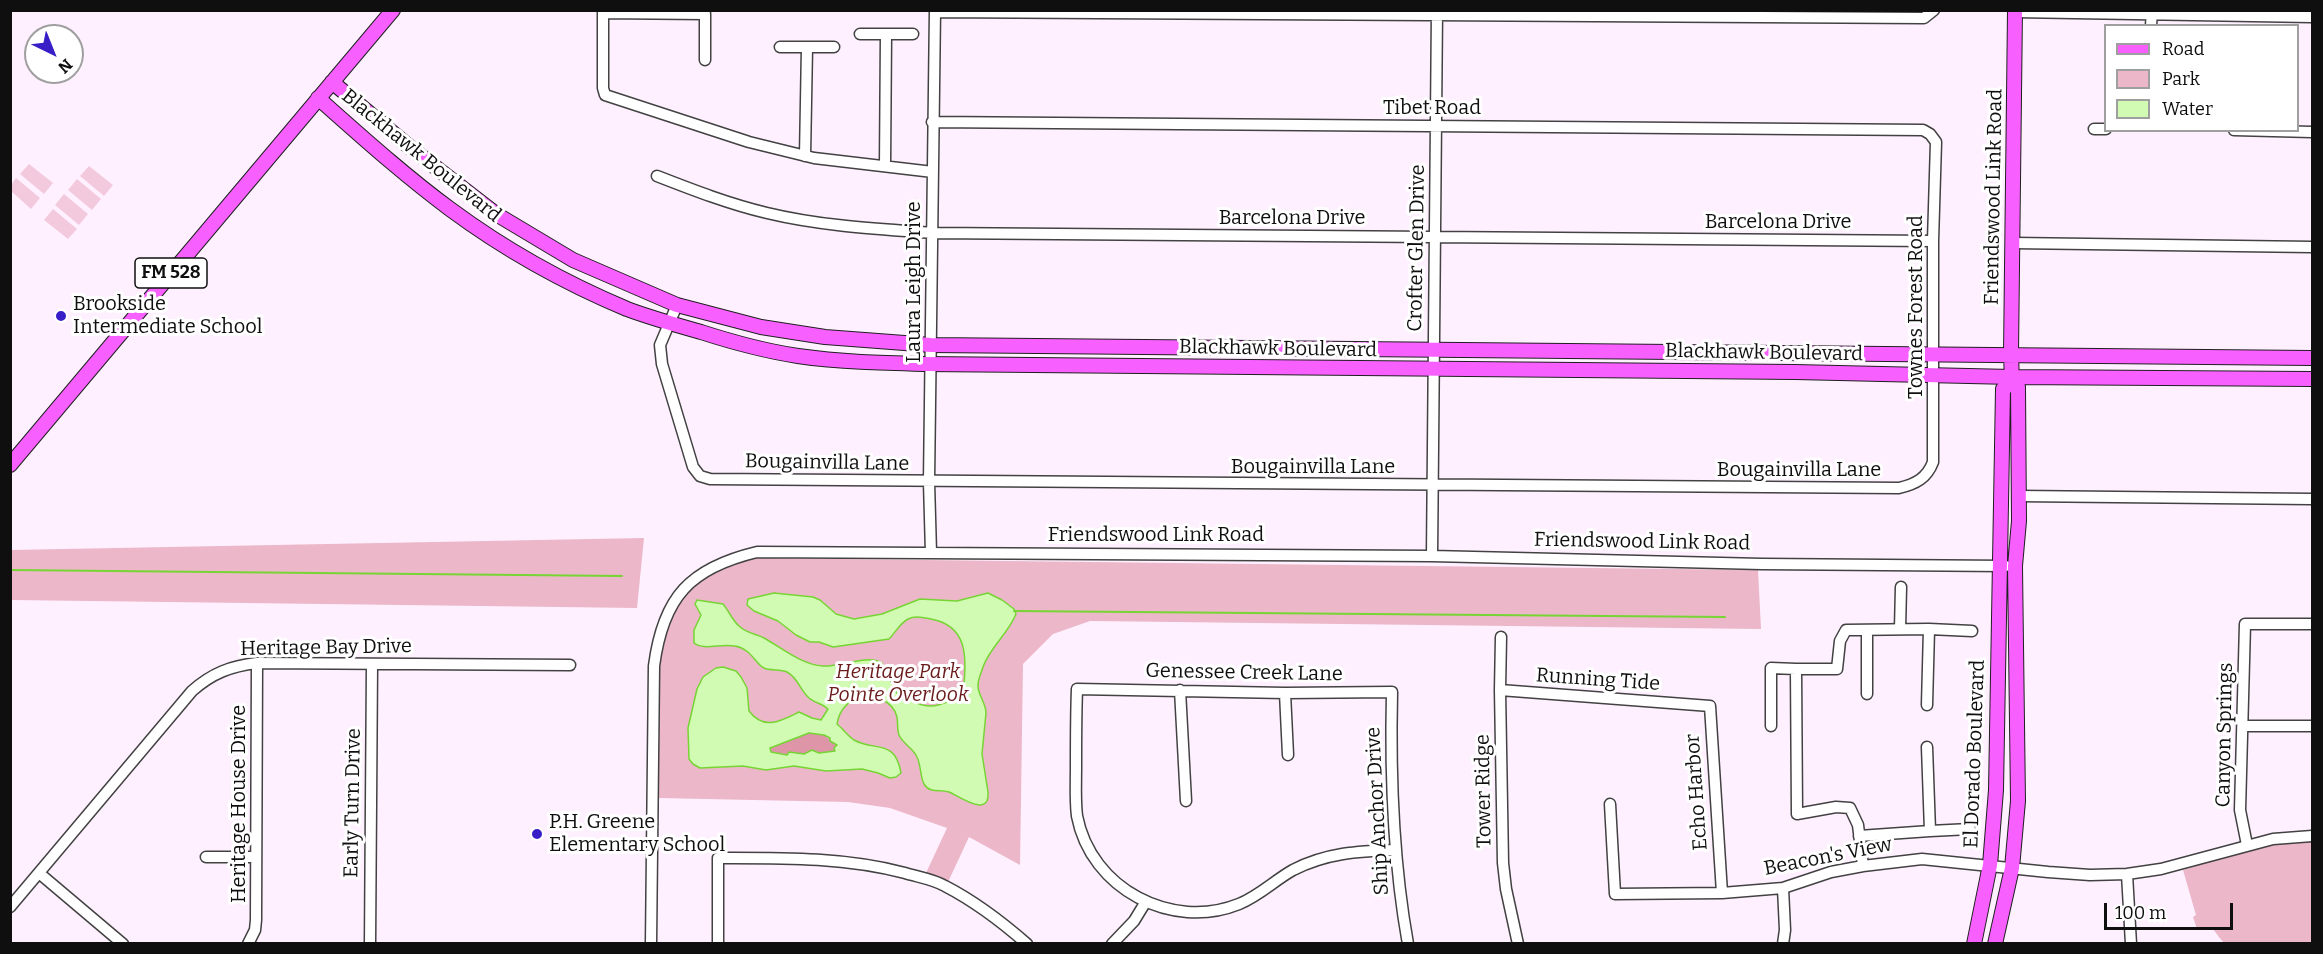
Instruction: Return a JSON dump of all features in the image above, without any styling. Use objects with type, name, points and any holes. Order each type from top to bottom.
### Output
[{"type":"main road","name":"FM 528","points":[[10,465],[393,10]]},
{"type":"main road","name":"Friendswood Link Road","points":[[2015,11],[2012,380],[2018,387],[2019,521],[2015,566]]},
{"type":"main road","name":"Blackhawk Boulevard","points":[[332,82],[475,199],[573,260],[677,305],[761,327],[825,337],[931,345],[1564,350],[1934,356],[2012,353],[2313,358]]},
{"type":"main road","name":"Blackhawk Boulevard","points":[[318,98],[396,167],[449,209],[494,239],[584,289],[668,323],[730,341],[795,356],[859,363],[1795,372],[1934,375],[2012,380],[2313,379]]},
{"type":"main road","points":[[396,167],[412,149]]},
{"type":"main road","points":[[531,260],[542,242]]},
{"type":"main road","points":[[1162,346],[1162,367]]},
{"type":"main road","points":[[1279,347],[1279,368]]},
{"type":"main road","points":[[1564,350],[1564,371]]},
{"type":"main road","points":[[1680,372],[1682,352]]},
{"type":"main road","points":[[1795,372],[1796,353]]},
{"type":"main road","points":[[2150,379],[2152,355]]},
{"type":"main road","name":"Friendswood Link Road","points":[[1999,565],[2002,388],[2012,380]]},
{"type":"main road","name":"El Dorado Boulevard","points":[[1974,944],[1990,865],[1998,724],[1999,565]]},
{"type":"main road","name":"El Dorado Boulevard","points":[[1995,944],[2012,868],[2018,801],[2015,566]]},
{"type":"street","points":[[935,11],[1924,18],[1934,11]]},
{"type":"street","name":"Laura Leigh Drive","points":[[931,554],[929,482],[935,11]]},
{"type":"street","points":[[2015,11],[2152,17],[2313,17]]},
{"type":"street","points":[[705,60],[705,12],[603,12],[603,88],[606,95],[749,142],[805,156],[933,171]]},
{"type":"street","name":"Crofter Glen Drive","points":[[1432,556],[1437,13]]},
{"type":"street","points":[[860,34],[913,34]]},
{"type":"street","points":[[885,166],[886,34]]},
{"type":"street","points":[[780,46],[834,47]]},
{"type":"street","points":[[805,156],[807,47]]},
{"type":"street","name":"Tibet Road","points":[[932,122],[1923,130],[1930,134]]},
{"type":"street","name":"Townes Forest Road","points":[[1923,478],[1933,462],[1933,241],[1936,142],[1930,134]]},
{"type":"street","name":"Barcelona Drive","points":[[657,176],[720,200],[768,214],[846,227],[933,232],[1933,241]]},
{"type":"street","points":[[2013,243],[2313,247]]},
{"type":"street","points":[[668,323],[677,305]]},
{"type":"street","name":"Bougainvilla Lane","points":[[668,323],[660,345],[662,364],[690,458],[700,476],[710,479],[1899,488],[1912,485],[1923,478]]},
{"type":"street","points":[[2018,496],[2313,499]]},
{"type":"street","name":"Friendswood Link Road","points":[[651,944],[654,666],[660,632],[671,607],[682,590],[699,575],[718,564],[757,552],[1432,556],[1762,564],[2015,566]]},
{"type":"street","points":[[1900,629],[1901,587]]},
{"type":"street","name":"Canyon Springs","points":[[2247,845],[2240,810],[2245,624],[2313,624]]},
{"type":"street","points":[[1927,705],[1929,629]]},
{"type":"street","points":[[1771,726],[1771,668],[1837,669],[1840,641],[1845,630],[1972,631]]},
{"type":"street","points":[[1867,630],[1867,694]]},
{"type":"street","name":"Tower Ridge","points":[[1501,637],[1503,863],[1518,944]]},
{"type":"street","name":"Heritage Bay Drive","points":[[10,907],[192,691],[206,679],[222,670],[257,663],[570,665]]},
{"type":"street","name":"Heritage House Drive","points":[[248,944],[255,930],[256,920],[257,663]]},
{"type":"street","name":"Early Turn Drive","points":[[370,944],[372,664]]},
{"type":"street","points":[[1796,669],[1797,814],[1836,807],[1850,808],[1858,825],[1863,866]]},
{"type":"street","name":"Genessee Creek Lane","points":[[1145,903],[1107,874],[1084,839],[1077,816],[1076,797],[1077,689],[1285,693],[1392,692],[1391,711]]},
{"type":"street","points":[[1180,690],[1186,801]]},
{"type":"street","name":"Running Tide","points":[[1500,690],[1693,705]]},
{"type":"street","points":[[1285,693],[1288,755]]},
{"type":"street","name":"Echo Harbor","points":[[1693,705],[1710,706],[1722,893]]},
{"type":"street","name":"Ship Anchor Drive","points":[[1391,711],[1395,850],[1408,944]]},
{"type":"street","points":[[2243,726],[2313,726]]},
{"type":"street","points":[[1927,747],[1930,831]]},
{"type":"street","name":"Beacon's View","points":[[1610,804],[1615,894],[1722,893],[1783,888],[1831,872],[1922,859],[2090,876],[2127,874],[2161,869],[2273,839],[2313,836]]},
{"type":"street","points":[[1859,836],[1970,829]]},
{"type":"street","points":[[1112,944],[1134,921],[1145,903],[1171,910],[1212,911],[1239,904],[1292,871],[1334,854],[1395,850]]},
{"type":"street","points":[[206,856],[256,857]]},
{"type":"street","points":[[718,944],[718,858],[820,859],[882,867],[924,878],[944,885],[1009,928],[1028,944]]},
{"type":"street","points":[[39,873],[123,944]]},
{"type":"street","points":[[2127,874],[2131,944]]},
{"type":"street","points":[[1783,888],[1785,930],[1783,944]]},
{"type":"green space","points":[[644,538],[637,608],[11,600],[11,550]]},
{"type":"green space","name":"Heritage Park Pointe Overlook","points":[[757,558],[1758,570],[1761,629],[1090,621],[1053,634],[1023,664],[1020,865],[969,837],[948,882],[926,873],[947,828],[890,808],[848,802],[658,798],[661,655],[672,618],[692,589],[705,578],[738,562]]},
{"type":"green space","points":[[2312,840],[2312,943],[2225,943],[2212,929],[2197,929],[2193,917],[2196,915],[2183,870],[2263,847]]},
{"type":"shaded area","points":[[29,164],[53,183],[44,194],[20,174]]},
{"type":"shaded area","points":[[89,166],[113,185],[104,196],[80,176]]},
{"type":"shaded area","points":[[16,178],[40,198],[31,209],[11,191],[11,185]]},
{"type":"shaded area","points":[[77,179],[101,199],[92,210],[68,190]]},
{"type":"shaded area","points":[[64,194],[88,214],[79,225],[55,205]]},
{"type":"shaded area","points":[[53,209],[77,229],[68,239],[44,220]]},
{"type":"shaded area","points":[[809,732],[825,736],[837,745],[835,751],[819,753],[813,750],[797,754],[771,753],[770,748]]},
{"type":"water","points":[[774,593],[813,597],[836,614],[854,619],[882,614],[920,599],[957,601],[988,593],[1014,609],[1016,614],[1013,621],[990,653],[978,681],[978,689],[986,713],[982,754],[988,792],[984,804],[973,804],[949,792],[926,787],[917,757],[899,735],[895,711],[886,702],[867,696],[848,703],[841,712],[837,724],[854,740],[889,750],[898,762],[901,773],[896,777],[890,778],[862,769],[826,771],[794,766],[766,770],[743,766],[700,768],[693,764],[689,759],[688,728],[697,689],[703,677],[716,668],[723,667],[736,671],[747,688],[749,711],[761,721],[779,721],[799,712],[821,720],[828,709],[808,697],[787,672],[764,668],[741,648],[730,645],[708,647],[694,643],[694,630],[701,615],[695,604],[697,600],[723,604],[734,621],[742,628],[807,663],[830,666],[869,660],[882,663],[896,692],[906,703],[911,699],[931,706],[945,703],[956,694],[959,687],[964,686],[965,664],[962,644],[952,628],[943,623],[914,617],[902,623],[889,639],[833,647],[819,642],[810,642],[796,635],[778,621],[754,611],[747,605],[748,599]],"holes":[[[809,733],[824,735],[837,745],[834,748],[835,751],[819,753],[812,750],[804,754],[789,752],[787,755],[771,752],[770,748]]]},
{"type":"waterway","points":[[10,570],[622,576]]},
{"type":"waterway","points":[[1014,611],[1725,617]]},
{"type":"place","name":"Brookside Intermediate School","points":[[61,316]]},
{"type":"place","name":"P.H. Greene Elementary School","points":[[537,834]]}]
